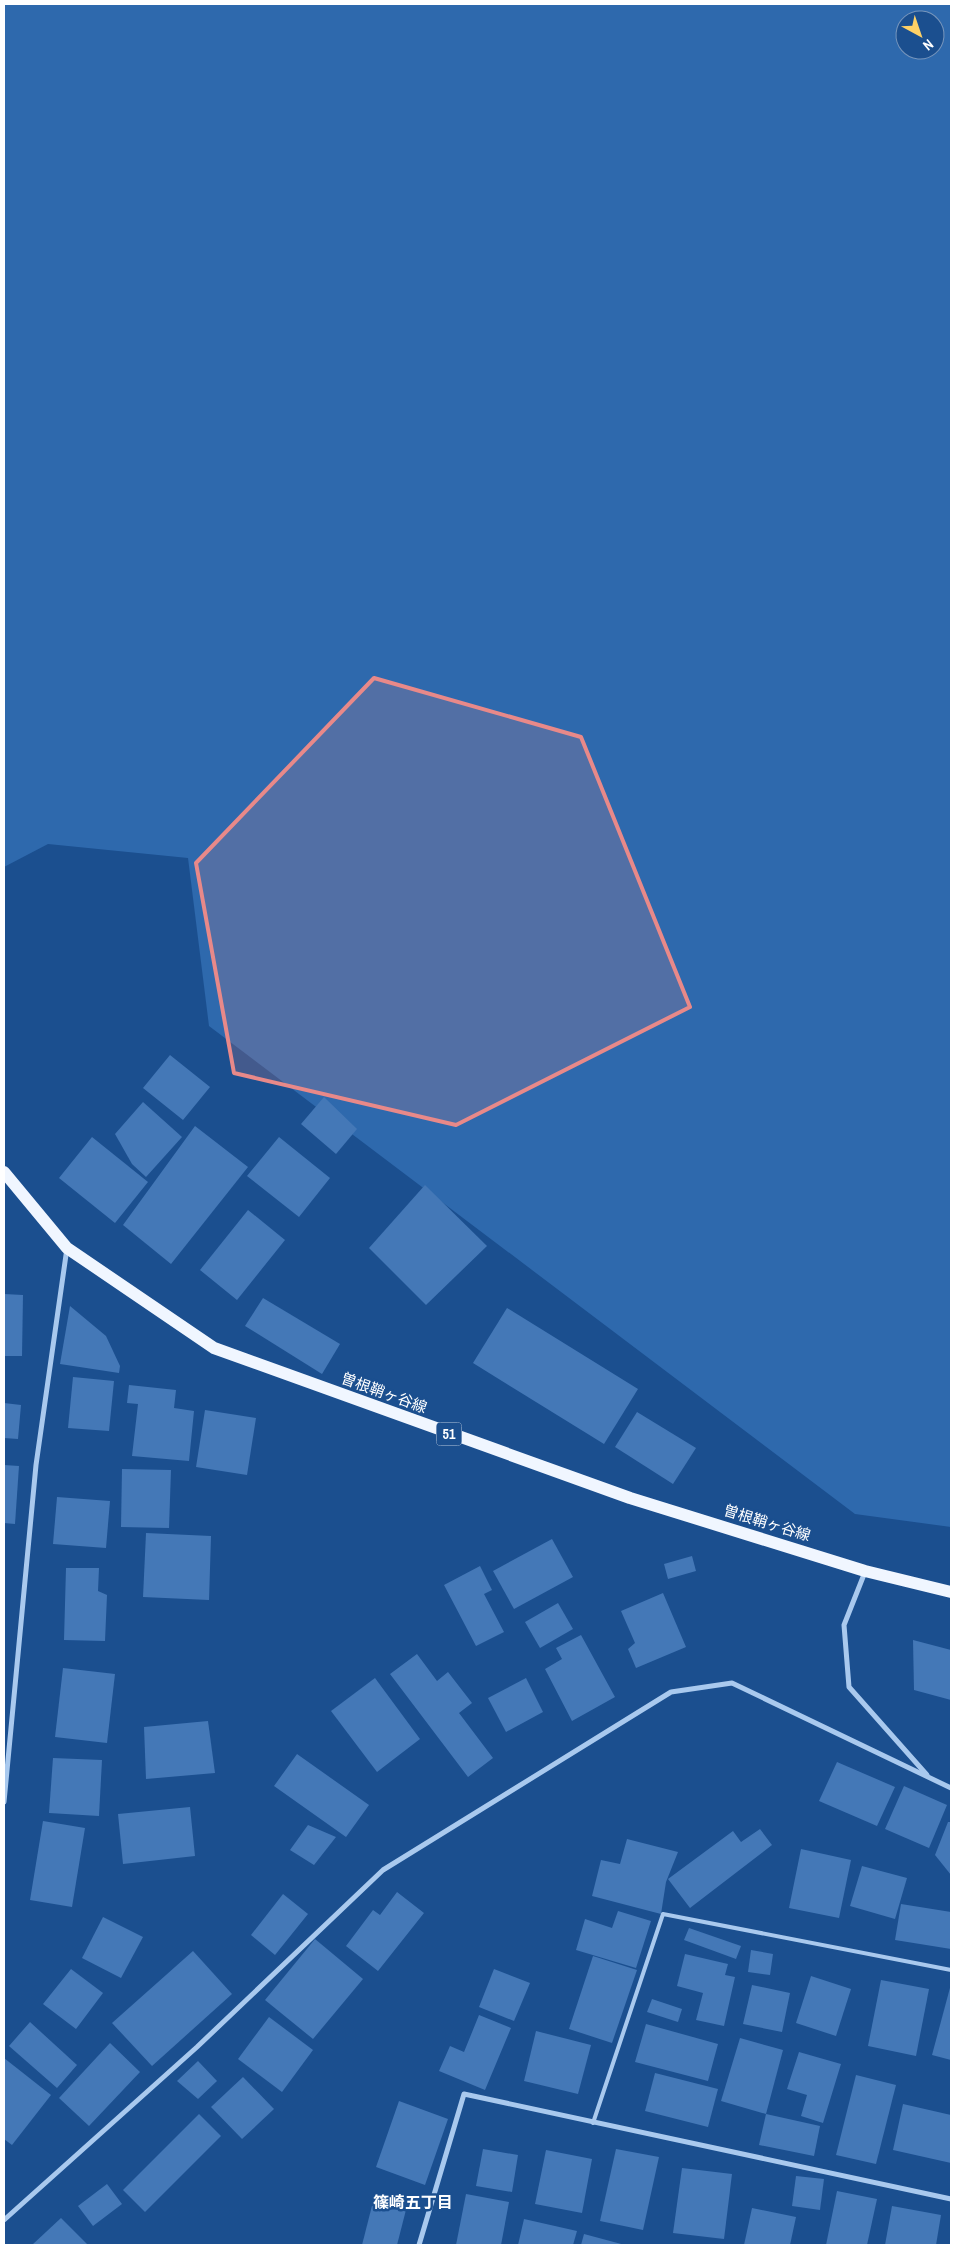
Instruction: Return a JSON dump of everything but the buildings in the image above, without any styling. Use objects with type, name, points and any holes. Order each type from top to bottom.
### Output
[{"type":"main road","name":"曽根鞘ヶ谷線","points":[[4,1172],[67,1248],[214,1348],[630,1498],[865,1571],[951,1592]]},
{"type":"street","points":[[4,1802],[36,1465],[67,1248]]},
{"type":"street","points":[[865,1571],[844,1625],[849,1687],[929,1777]]},
{"type":"street","points":[[4,2220],[197,2047],[383,1870],[670,1692],[732,1683],[951,1788]]},
{"type":"street","points":[[419,2245],[464,2094],[951,2199]]},
{"type":"lane","points":[[593,2123],[663,1914],[951,1970]]},
{"type":"highlighted area","points":[[374,678],[581,737],[690,1007],[456,1125],[234,1073],[196,863]]},
{"type":"shaded area","points":[[4,4],[951,4],[951,1527],[855,1514],[209,1026],[188,858],[48,844],[4,867]]},
{"type":"district","name":"篠崎五丁目","points":[[413,2202]]}]
